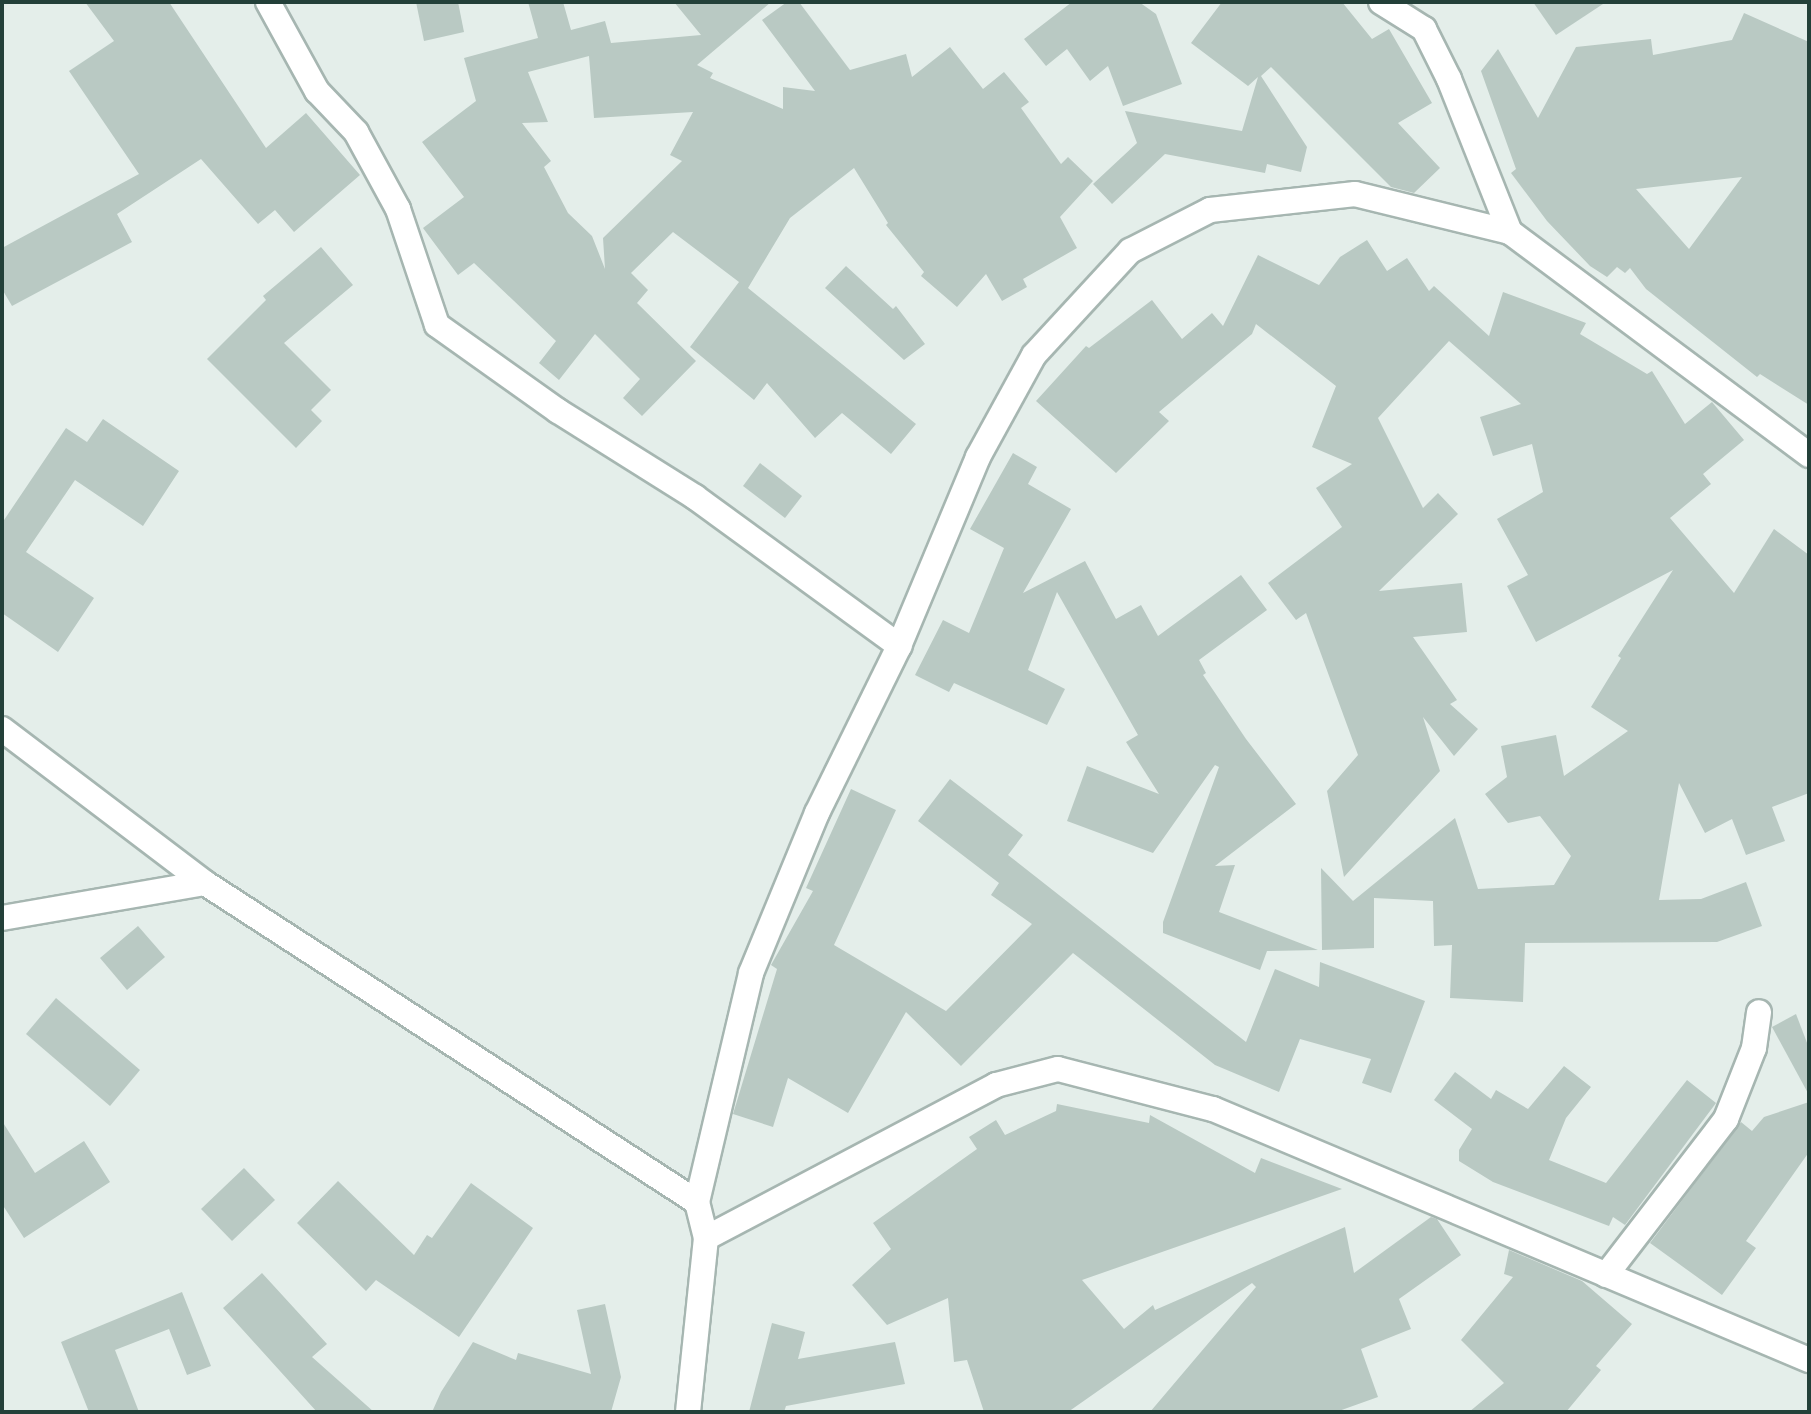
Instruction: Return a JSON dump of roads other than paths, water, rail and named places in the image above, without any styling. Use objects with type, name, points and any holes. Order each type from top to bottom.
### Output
[{"type":"street","points":[[268,2],[317,91],[356,132],[398,209],[437,325],[558,411],[695,497],[899,646]]},
{"type":"street","points":[[1381,2],[1424,29],[1449,79],[1510,232]]},
{"type":"street","points":[[688,1412],[706,1238],[697,1202],[751,973],[817,813],[899,646],[978,457],[1034,355],[1130,251],[1210,210],[1355,194],[1510,232],[1809,455]]},
{"type":"street","points":[[2,729],[205,883],[697,1202]]},
{"type":"street","points":[[2,918],[205,883]]},
{"type":"street","points":[[1606,1275],[1726,1119],[1754,1048],[1759,1012]]},
{"type":"street","points":[[706,1238],[996,1085],[1058,1069],[1213,1109],[1809,1360]]}]
